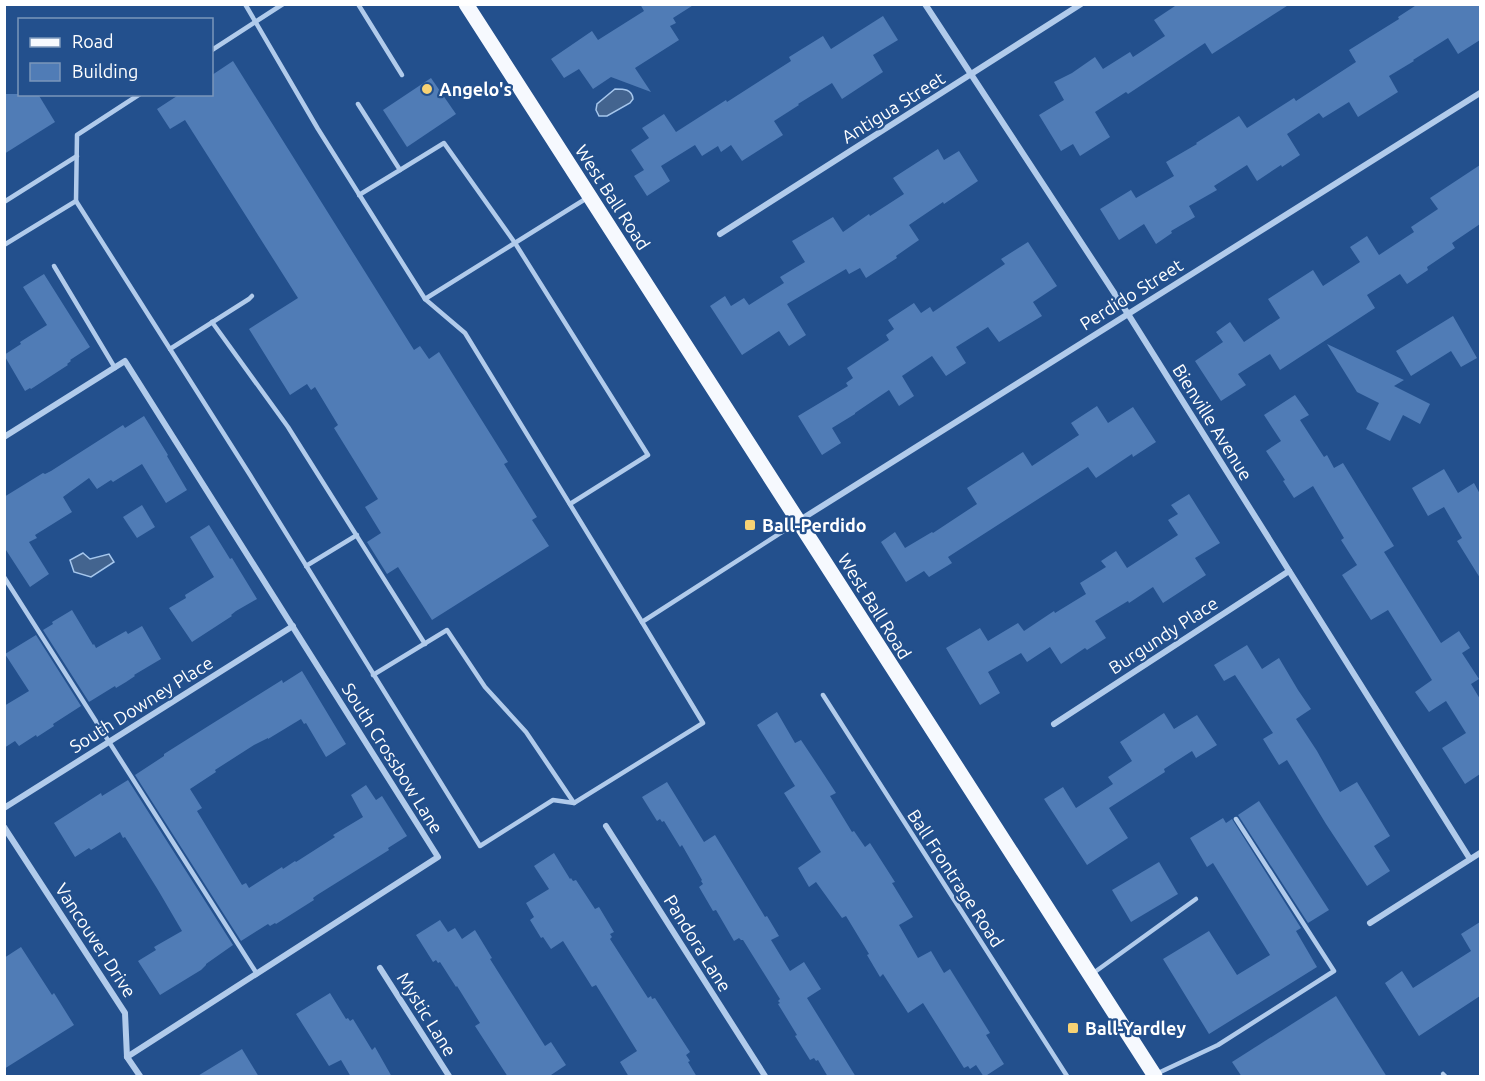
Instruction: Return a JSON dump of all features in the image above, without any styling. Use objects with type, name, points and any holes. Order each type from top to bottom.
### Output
[{"type":"main road","name":"West Ball Road","points":[[466,4],[1153,1076]]},
{"type":"street","name":"Bienville Avenue","points":[[925,4],[1128,314],[1470,859]]},
{"type":"street","name":"Antigua Street","points":[[720,234],[1081,4]]},
{"type":"street","name":"Perdido Street","points":[[798,521],[1480,93]]},
{"type":"street","name":"South Crossbow Lane","points":[[115,368],[125,361],[438,857],[128,1057]]},
{"type":"street","points":[[4,437],[115,368]]},
{"type":"street","name":"Burgundy Place","points":[[1054,724],[1289,571]]},
{"type":"street","name":"South Downey Place","points":[[4,808],[293,626]]},
{"type":"street","name":"Pandora Lane","points":[[606,826],[765,1077]]},
{"type":"street","name":"Vancouver Drive","points":[[4,827],[125,1012],[128,1057],[140,1077]]},
{"type":"street","points":[[1370,923],[1480,853]]},
{"type":"street","name":"Mystic Lane","points":[[380,968],[449,1077]]},
{"type":"lane","points":[[137,96],[77,135],[76,201],[480,846],[553,800],[574,803],[703,723],[465,333],[425,299],[359,195],[244,4]]},
{"type":"lane","points":[[213,49],[284,4]]},
{"type":"lane","points":[[358,4],[402,75]]},
{"type":"lane","points":[[358,104],[400,170]]},
{"type":"lane","points":[[359,195],[444,143],[515,243],[648,455],[570,504]]},
{"type":"lane","points":[[4,202],[77,156]]},
{"type":"lane","points":[[425,299],[589,196]]},
{"type":"lane","points":[[4,245],[76,201]]},
{"type":"lane","points":[[54,266],[115,368]]},
{"type":"lane","points":[[170,350],[252,296]]},
{"type":"lane","points":[[212,322],[288,427],[424,644]]},
{"type":"lane","points":[[642,622],[798,521]]},
{"type":"lane","points":[[306,566],[357,535]]},
{"type":"lane","points":[[4,577],[257,974]]},
{"type":"lane","points":[[373,675],[447,630],[485,687],[526,732],[574,803]]},
{"type":"lane","name":"Ball Frontrage Road","points":[[823,695],[1067,1077]]},
{"type":"lane","points":[[1153,1076],[1218,1046],[1334,970],[1236,819]]},
{"type":"lane","points":[[1090,976],[1196,898]]},
{"type":"water","points":[[615,89],[629,91],[633,99],[607,116],[599,116],[596,110],[597,104]]},
{"type":"water","points":[[83,553],[90,559],[109,554],[114,562],[91,577],[74,572],[70,560]]},
{"type":"building","points":[[640,4],[695,4],[673,18],[676,23],[670,26],[679,40],[635,68],[651,92],[611,77],[593,89],[579,69],[564,78],[551,59],[592,31],[598,40],[644,11]]},
{"type":"building","points":[[1178,4],[1290,4],[1212,54],[1205,43],[1128,94],[1126,92],[1095,112],[1110,137],[1080,156],[1073,144],[1061,151],[1039,115],[1064,100],[1054,82],[1095,57],[1103,69],[1130,52],[1133,57],[1165,36],[1154,20]]},
{"type":"building","points":[[1418,4],[1480,4],[1480,40],[1458,54],[1448,38],[1413,60],[1389,76],[1398,92],[1358,117],[1349,102],[1323,118],[1319,113],[1287,134],[1300,155],[1257,181],[1247,165],[1214,186],[1217,190],[1189,206],[1195,217],[1171,231],[1172,233],[1156,244],[1144,224],[1119,240],[1100,209],[1131,190],[1136,198],[1174,176],[1166,162],[1239,116],[1247,128],[1294,98],[1296,101],[1356,62],[1349,50],[1399,19],[1398,17]]},
{"type":"building","points":[[883,16],[898,40],[873,55],[883,72],[842,99],[832,83],[798,104],[774,121],[783,135],[742,161],[731,145],[721,152],[718,146],[702,156],[695,145],[661,166],[670,181],[647,196],[634,176],[644,170],[631,150],[649,138],[642,128],[664,114],[676,132],[791,61],[789,57],[823,36],[831,49]]},
{"type":"building","points":[[233,61],[414,350],[420,346],[429,359],[439,352],[508,462],[504,464],[537,517],[532,520],[549,546],[432,620],[398,567],[387,574],[367,542],[381,533],[365,507],[378,499],[334,428],[338,425],[315,387],[311,390],[307,384],[290,395],[249,329],[298,298],[185,120],[170,129],[157,109],[177,96],[213,96],[213,74]]},
{"type":"building","points":[[431,78],[456,114],[407,147],[383,110]]},
{"type":"building","points":[[4,94],[39,96],[55,122],[4,154]]},
{"type":"building","points":[[938,149],[944,160],[959,151],[978,181],[909,225],[919,240],[896,256],[897,258],[866,278],[860,268],[849,274],[846,269],[787,304],[806,335],[789,346],[779,331],[742,355],[710,306],[725,296],[731,306],[744,298],[749,305],[784,283],[780,277],[805,262],[792,241],[833,217],[843,232],[869,214],[870,216],[904,194],[893,178]]},
{"type":"building","points":[[1480,165],[1480,224],[1452,243],[1455,248],[1407,284],[1400,274],[1367,295],[1375,308],[1280,370],[1270,354],[1238,374],[1246,385],[1221,401],[1195,361],[1223,342],[1216,332],[1230,322],[1244,342],[1280,318],[1268,299],[1313,270],[1323,286],[1360,262],[1350,247],[1367,236],[1379,255],[1414,232],[1411,227],[1438,209],[1430,198]]},
{"type":"building","points":[[1028,242],[1057,286],[1033,302],[1042,316],[999,342],[988,327],[956,347],[966,363],[946,376],[932,356],[902,376],[914,396],[899,406],[889,390],[832,428],[841,443],[822,455],[798,416],[848,386],[846,383],[853,378],[847,368],[889,340],[886,335],[894,329],[888,320],[914,303],[921,313],[930,307],[933,312],[1005,264],[1001,259]]},
{"type":"building","points":[[44,274],[90,347],[70,360],[68,365],[25,391],[4,355],[47,325],[23,287]]},
{"type":"building","points":[[1453,316],[1477,358],[1461,367],[1451,351],[1411,376],[1396,351]]},
{"type":"building","points":[[1327,344],[1404,380],[1394,386],[1430,404],[1420,424],[1403,415],[1390,441],[1366,429],[1379,403],[1357,392]]},
{"type":"building","points":[[1295,395],[1309,415],[1300,420],[1324,457],[1327,455],[1334,468],[1343,463],[1394,546],[1384,552],[1441,643],[1459,631],[1470,648],[1462,653],[1479,679],[1471,684],[1480,699],[1480,774],[1465,784],[1442,748],[1466,733],[1446,701],[1429,712],[1415,692],[1432,680],[1388,610],[1371,620],[1342,575],[1357,565],[1341,540],[1344,538],[1313,486],[1294,498],[1266,451],[1281,441],[1264,415]]},
{"type":"building","points":[[1097,406],[1108,423],[1133,407],[1156,442],[1133,457],[1132,454],[1096,478],[1088,467],[948,557],[952,563],[929,577],[924,571],[906,582],[881,542],[895,532],[905,548],[933,533],[977,504],[967,488],[1023,452],[1032,466],[1079,435],[1071,423]]},
{"type":"building","points":[[144,416],[187,490],[166,503],[142,464],[97,489],[89,478],[63,497],[72,512],[35,535],[37,538],[29,542],[49,574],[30,587],[4,547],[4,497],[43,473],[51,471],[123,425],[125,428]]},
{"type":"building","points":[[1444,469],[1458,493],[1474,483],[1480,494],[1480,578],[1457,541],[1462,538],[1444,507],[1428,516],[1412,488]]},
{"type":"building","points":[[1189,494],[1220,543],[1195,558],[1206,575],[1163,603],[1153,587],[1095,621],[1106,638],[1087,650],[1085,648],[1061,664],[1050,647],[1027,662],[1021,653],[988,672],[1000,693],[980,705],[946,648],[980,628],[988,641],[1018,623],[1024,631],[1054,611],[1055,613],[1086,594],[1080,583],[1106,567],[1101,561],[1116,551],[1127,568],[1178,535],[1168,520],[1178,514],[1171,505]]},
{"type":"building","points":[[142,505],[155,527],[137,538],[123,517]]},
{"type":"building","points":[[209,525],[257,599],[192,642],[169,608],[214,577],[190,537]]},
{"type":"building","points":[[72,610],[96,648],[126,631],[128,634],[142,626],[161,659],[116,688],[115,686],[89,702],[43,630]]},
{"type":"building","points":[[36,635],[81,706],[37,737],[36,735],[19,746],[15,741],[4,748],[4,706],[29,691],[5,654]]},
{"type":"building","points":[[1247,645],[1262,669],[1279,658],[1311,709],[1296,719],[1340,792],[1357,782],[1390,836],[1374,846],[1390,871],[1367,886],[1287,760],[1279,765],[1263,739],[1273,733],[1235,675],[1224,681],[1214,665]]},
{"type":"building","points":[[302,671],[346,744],[326,757],[306,723],[304,724],[301,719],[254,745],[190,789],[202,808],[197,811],[242,885],[246,883],[249,888],[282,867],[283,869],[296,862],[363,817],[351,795],[366,785],[376,800],[382,796],[407,836],[388,848],[389,850],[317,895],[313,898],[314,900],[276,924],[270,926],[268,924],[241,941],[135,775],[164,754],[282,680],[283,683]]},
{"type":"building","points":[[777,712],[795,743],[801,740],[836,793],[830,796],[852,832],[854,831],[865,847],[870,843],[895,882],[892,883],[913,917],[899,925],[918,958],[931,951],[944,973],[950,969],[990,1033],[986,1035],[1004,1064],[984,1077],[976,1065],[970,1069],[968,1066],[964,1068],[923,1003],[908,1013],[883,974],[880,977],[846,916],[842,918],[816,882],[809,887],[798,868],[821,852],[784,793],[795,786],[757,725]]},
{"type":"building","points":[[1164,713],[1174,729],[1197,715],[1217,745],[1196,758],[1192,751],[1164,769],[1165,772],[1109,808],[1128,838],[1087,865],[1044,799],[1063,787],[1076,808],[1113,784],[1108,777],[1132,761],[1120,742]]},
{"type":"building","points":[[128,780],[233,945],[201,970],[160,995],[138,961],[156,950],[154,947],[182,931],[158,890],[120,832],[75,857],[54,823],[101,793],[102,796]]},
{"type":"building","points":[[667,782],[704,842],[715,835],[779,936],[771,940],[790,971],[804,962],[821,989],[807,998],[856,1077],[828,1077],[818,1060],[814,1058],[810,1060],[778,1004],[780,999],[743,940],[739,938],[734,941],[716,910],[713,911],[699,887],[703,884],[702,880],[682,845],[680,847],[664,821],[660,819],[657,821],[642,797]]},
{"type":"building","points":[[1259,801],[1329,910],[1308,923],[1238,815]]},
{"type":"building","points":[[1223,818],[1226,823],[1232,819],[1301,928],[1296,931],[1317,967],[1209,1034],[1163,959],[1209,931],[1237,975],[1270,955],[1213,863],[1207,867],[1190,838]]},
{"type":"building","points":[[554,853],[570,879],[576,880],[595,909],[599,907],[614,932],[610,934],[612,937],[610,939],[648,998],[651,996],[652,999],[655,998],[690,1052],[686,1055],[697,1077],[629,1077],[620,1062],[637,1051],[596,985],[592,987],[563,941],[551,949],[530,920],[534,917],[526,903],[549,889],[534,866]]},
{"type":"building","points":[[1159,862],[1178,894],[1131,922],[1112,890]]},
{"type":"building","points":[[440,920],[448,932],[455,928],[462,939],[475,930],[492,958],[490,959],[545,1046],[551,1042],[566,1065],[548,1077],[508,1077],[475,1026],[480,1023],[457,986],[440,962],[436,960],[433,962],[416,935]]},
{"type":"building","points":[[1480,922],[1480,996],[1419,1036],[1385,983],[1402,971],[1413,988],[1471,951],[1461,934]]},
{"type":"building","points":[[21,947],[74,1025],[4,1069],[4,958]]},
{"type":"building","points":[[330,993],[346,1019],[350,1021],[353,1019],[372,1050],[375,1047],[392,1077],[351,1077],[341,1060],[329,1066],[296,1014]]},
{"type":"building","points":[[1336,996],[1387,1077],[1242,1077],[1232,1062]]},
{"type":"building","points":[[242,1049],[259,1077],[196,1077]]},
{"type":"place","name":"Angelo's","points":[[427,89]]},
{"type":"place","name":"Ball-Perdido","points":[[750,525]]},
{"type":"place","name":"Ball-Yardley","points":[[1073,1028]]}]
